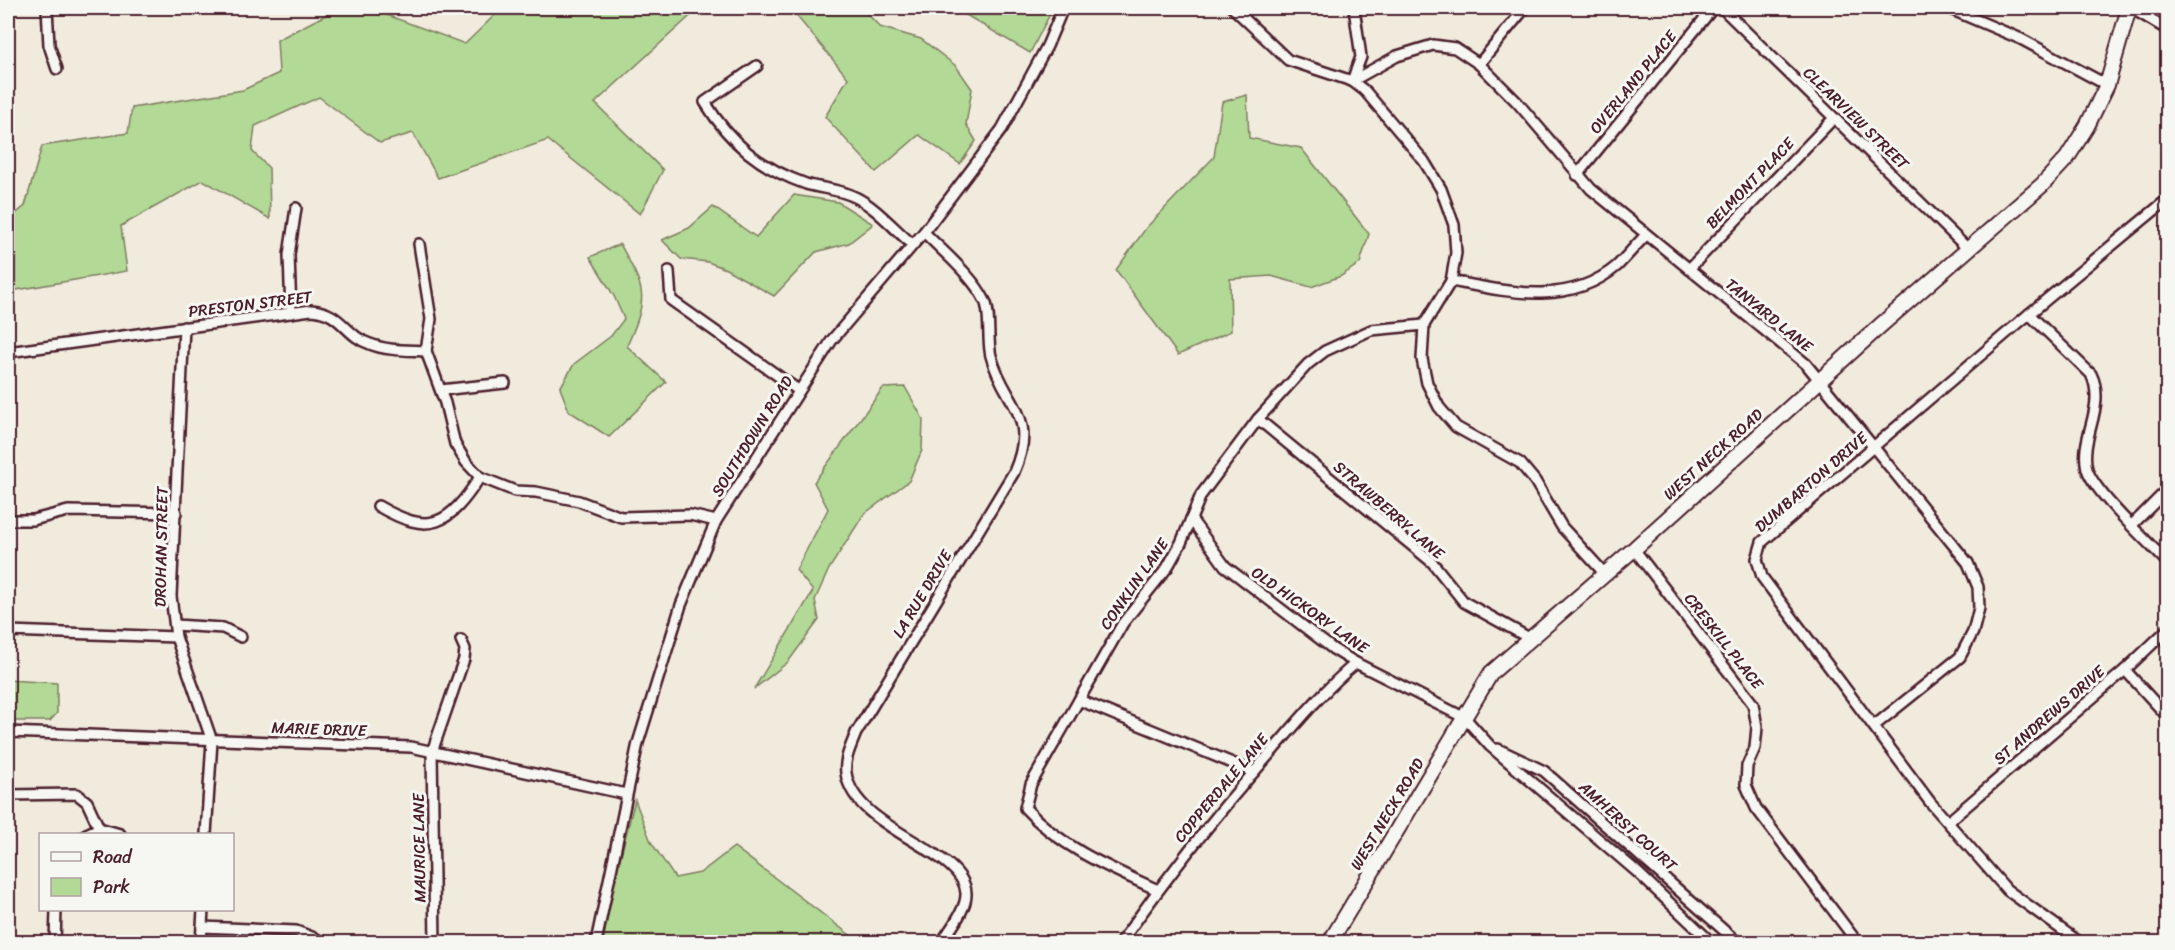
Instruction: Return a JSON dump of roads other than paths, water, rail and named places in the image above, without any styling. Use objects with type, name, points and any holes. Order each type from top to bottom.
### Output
[{"type":"street","points":[[47,8],[50,45],[57,69]]},
{"type":"street","name":"SOUTHDOWN ROAD","points":[[596,942],[638,743],[681,605],[716,521],[832,340],[924,232],[1002,129],[1047,46],[1063,8]]},
{"type":"street","points":[[1233,8],[1288,60],[1352,81],[1365,91],[1424,161],[1441,189],[1454,225],[1456,253],[1451,281],[1424,324],[1422,359],[1427,383],[1439,407],[1456,427],[1520,463],[1535,481],[1562,527],[1605,574]]},
{"type":"street","points":[[1352,81],[1361,57],[1354,8]]},
{"type":"street","points":[[1479,64],[1525,8]]},
{"type":"street","name":"OVERLAND PLACE","points":[[1577,175],[1713,8]]},
{"type":"street","name":"CLEARVIEW STREET","points":[[1722,8],[1969,250]]},
{"type":"street","points":[[1948,8],[2031,44],[2107,85]]},
{"type":"street","points":[[2130,8],[2168,30]]},
{"type":"street","name":"WEST NECK ROAD","points":[[1330,942],[1491,673],[1634,549],[1819,381],[2034,194],[2067,158],[2087,126],[2107,85],[2130,8]]},
{"type":"street","name":"TANYARD LANE","points":[[1352,81],[1397,56],[1432,45],[1455,48],[1479,64],[1517,102],[1577,175],[1646,235],[1806,364],[1968,563],[1978,587],[1979,609],[1973,632],[1960,657],[1874,726]]},
{"type":"street","points":[[757,66],[705,102],[723,131],[749,153],[782,175],[810,185],[838,189],[858,198],[912,244]]},
{"type":"street","name":"BELMONT PLACE","points":[[1689,269],[1833,118]]},
{"type":"street","name":"DUMBARTON DRIVE","points":[[2079,942],[2007,890],[1930,802],[1762,577],[1757,559],[1762,542],[2029,314],[2168,200]]},
{"type":"street","points":[[291,313],[289,255],[296,208]]},
{"type":"street","name":"LA RUE DRIVE","points":[[924,232],[977,288],[987,304],[991,355],[1019,412],[1024,432],[1023,452],[1014,472],[856,733],[847,755],[846,773],[853,794],[867,811],[949,865],[961,877],[966,893],[963,907],[942,942]]},
{"type":"street","points":[[1451,281],[1530,293],[1571,291],[1595,281],[1617,266],[1646,235]]},
{"type":"street","points":[[419,244],[431,318],[426,351],[441,390],[455,444],[466,462],[480,477],[515,490],[579,501],[621,517],[690,515],[716,521]]},
{"type":"street","points":[[669,271],[671,300],[798,390]]},
{"type":"street","name":"PRESTON STREET","points":[[8,351],[291,313],[326,311],[356,337],[371,345],[426,351]]},
{"type":"street","points":[[2029,314],[2091,374],[2097,387],[2087,447],[2087,467],[2095,486],[2168,563]]},
{"type":"street","name":"CONKLIN LANE","points":[[1158,890],[1101,865],[1042,828],[1025,808],[1031,784],[1123,623],[1167,568],[1181,543],[1201,495],[1258,419],[1308,364],[1324,351],[1371,330],[1424,324]]},
{"type":"street","name":"DROHAN STREET","points":[[184,327],[171,596],[176,637],[212,741],[206,833]]},
{"type":"street","points":[[441,390],[505,383]]},
{"type":"street","name":"STRAWBERRY LANE","points":[[1258,419],[1432,562],[1464,602],[1531,639]]},
{"type":"street","points":[[378,506],[403,520],[423,524],[444,519],[464,502],[480,477]]},
{"type":"street","points":[[2132,525],[2168,489]]},
{"type":"street","points":[[8,520],[33,520],[68,511],[176,513]]},
{"type":"street","name":"OLD HICKORY LANE","points":[[1191,519],[1225,566],[1323,642],[1356,663],[1465,718]]},
{"type":"street","name":"CRESKILL PLACE","points":[[1634,549],[1753,704],[1757,727],[1755,748],[1748,766],[1746,785],[1756,808],[1857,942]]},
{"type":"street","points":[[175,625],[223,628],[241,637]]},
{"type":"street","name":"ST ANDREWS DRIVE","points":[[1948,822],[2125,670],[2168,629]]},
{"type":"street","points":[[8,631],[176,637]]},
{"type":"street","name":"MAURICE LANE","points":[[435,942],[432,752],[464,659],[465,649],[461,640]]},
{"type":"street","name":"COPPERDALE LANE","points":[[1121,942],[1158,890],[1254,772],[1319,697],[1356,663]]},
{"type":"street","points":[[2125,670],[2168,717]]},
{"type":"street","points":[[1080,700],[1254,772]]},
{"type":"street","name":"AMHERST COURT","points":[[1465,718],[1490,746],[1636,871],[1711,942]]},
{"type":"street","name":"MARIE DRIVE","points":[[8,732],[411,747],[626,794]]},
{"type":"street","name":"AMHERST COURT","points":[[1490,746],[1544,771],[1737,942]]},
{"type":"street","points":[[8,795],[77,794],[87,802],[99,828]]},
{"type":"street","points":[[88,833],[99,828],[116,833]]},
{"type":"street","points":[[55,942],[56,911]]},
{"type":"street","points":[[201,942],[203,911]]},
{"type":"street","points":[[202,927],[296,931],[317,941]]}]
